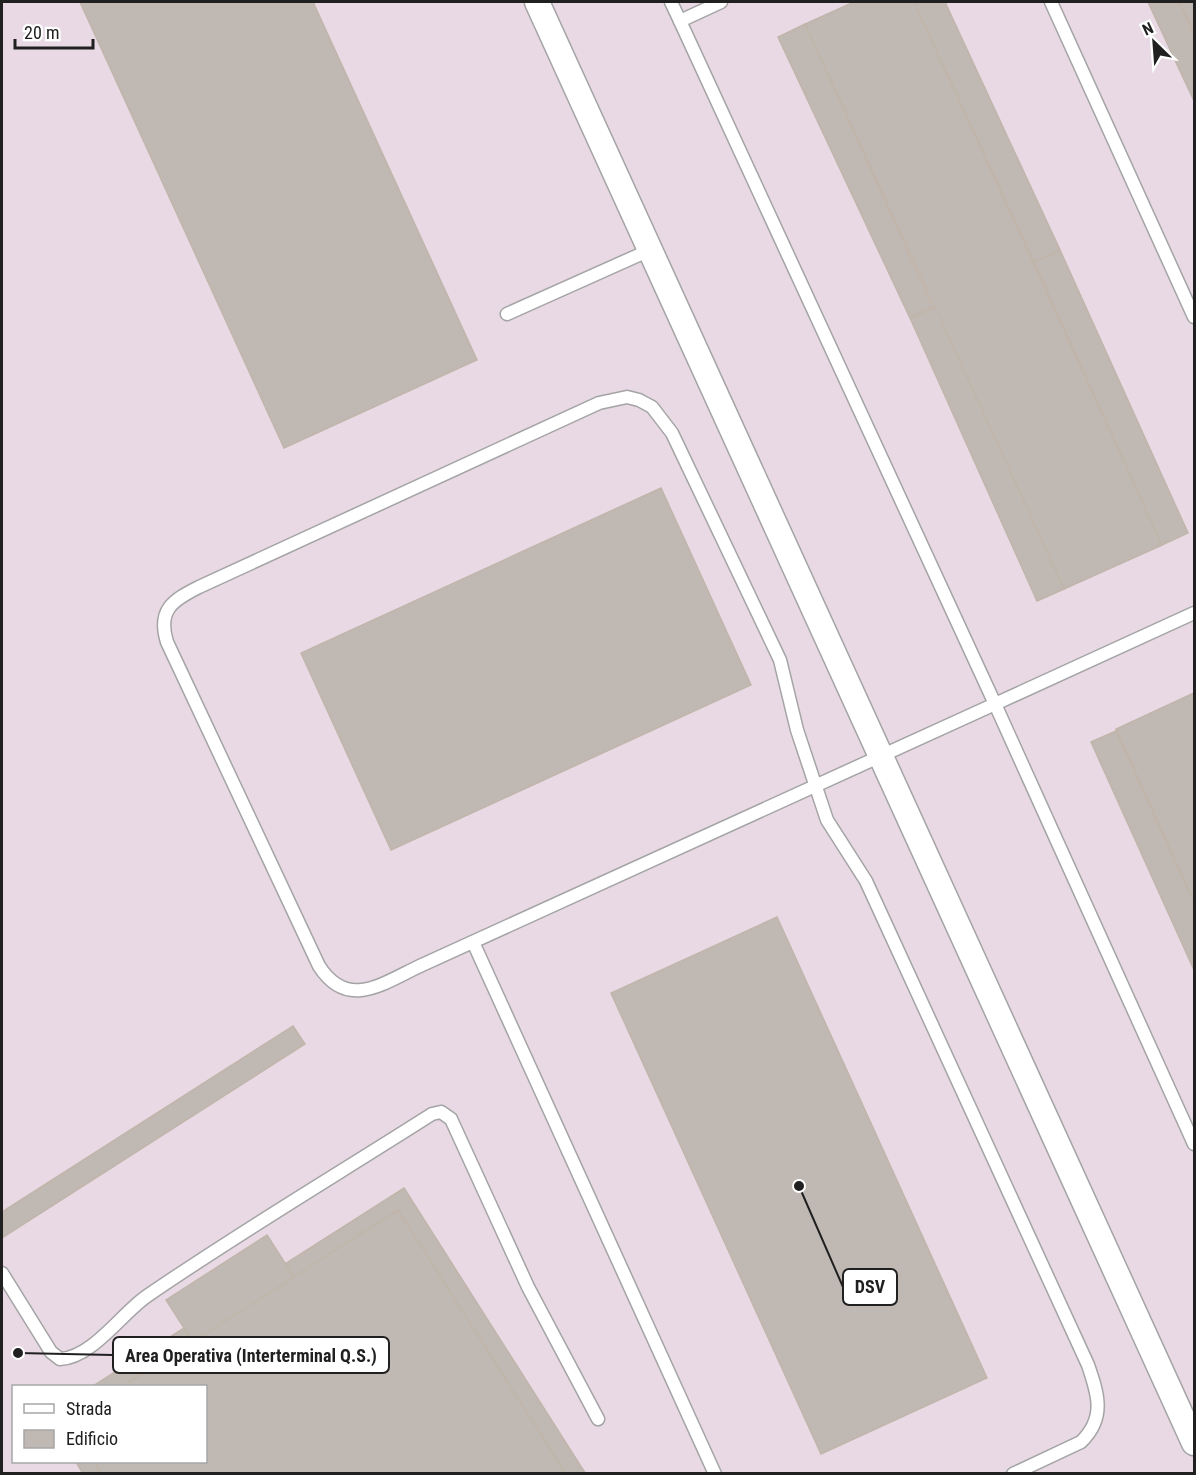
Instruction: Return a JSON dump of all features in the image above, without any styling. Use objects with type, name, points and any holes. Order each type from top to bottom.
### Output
[{"type":"street","points":[[537,2],[1194,1443]]},
{"type":"lane","points":[[671,2],[995,704],[1194,1144]]},
{"type":"lane","points":[[680,21],[721,2]]},
{"type":"lane","points":[[1051,2],[1194,317]]},
{"type":"lane","points":[[507,314],[650,250]]},
{"type":"lane","points":[[1013,1473],[1081,1442],[1090,1433],[1099,1412],[1095,1385],[1088,1365],[866,881],[835,834],[815,784],[797,730],[780,660],[672,432],[652,407],[627,397],[599,403],[199,587],[171,605],[165,615],[163,629],[167,642],[319,966],[332,984],[351,991],[365,990],[815,784],[1194,613]]},
{"type":"lane","points":[[472,942],[715,1473]]},
{"type":"lane","points":[[2,1273],[51,1352],[60,1359],[74,1356],[92,1344],[146,1296],[423,1120],[441,1112],[451,1119],[528,1287],[598,1419]]},
{"type":"shaded area","points":[[2,2],[1194,2],[1194,1473],[2,1474]]},
{"type":"building","points":[[80,2],[313,2],[477,360],[284,448]]},
{"type":"building","points":[[854,2],[914,2],[1162,545],[1064,589],[805,24]]},
{"type":"building","points":[[914,2],[945,2],[1060,250],[1034,262]]},
{"type":"building","points":[[1148,2],[1179,2],[1194,36],[1194,101]]},
{"type":"building","points":[[1180,2],[1194,2],[1194,33]]},
{"type":"building","points":[[805,24],[933,307],[910,318],[778,37]]},
{"type":"building","points":[[1060,250],[1188,533],[1162,545],[1034,262]]},
{"type":"building","points":[[935,307],[1064,589],[1037,601],[910,318]]},
{"type":"building","points":[[661,488],[751,685],[391,850],[301,653]]},
{"type":"building","points":[[1194,693],[1194,902],[1116,729]]},
{"type":"building","points":[[1116,731],[1194,903],[1194,970],[1091,742]]},
{"type":"building","points":[[777,917],[987,1378],[821,1454],[611,993]]},
{"type":"building","points":[[293,1026],[305,1044],[2,1238],[2,1212]]},
{"type":"building","points":[[404,1188],[586,1474],[566,1474],[398,1210],[294,1277],[285,1264]]},
{"type":"building","points":[[398,1210],[566,1474],[102,1474],[95,1463],[207,1463],[207,1385],[125,1385]]},
{"type":"building","points":[[267,1235],[294,1277],[193,1342],[166,1300]]},
{"type":"building","points":[[184,1328],[193,1342],[125,1385],[95,1385]]},
{"type":"building","points":[[77,1463],[95,1463],[102,1474],[83,1474]]},
{"type":"place","name":"DSV","points":[[799,1186]]},
{"type":"place","name":"Area Operativa (Interterminal Q.S.)","points":[[18,1353]]}]
